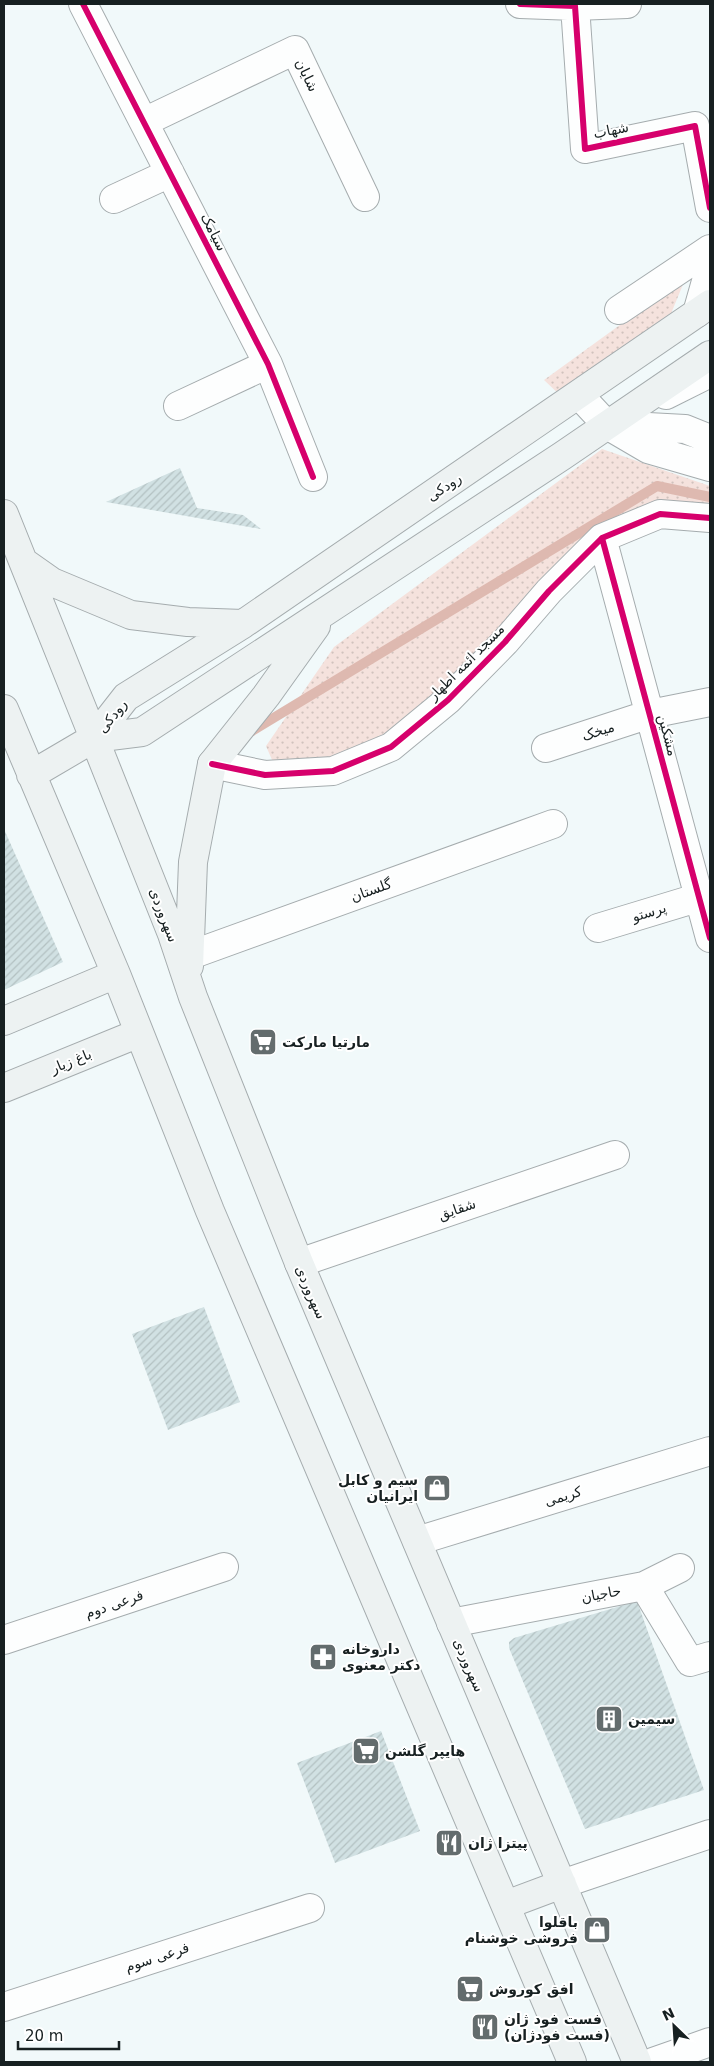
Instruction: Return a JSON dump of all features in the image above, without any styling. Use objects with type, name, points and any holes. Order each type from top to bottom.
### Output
[{"type":"main road","name":"رودکی","points":[[94,738],[126,697],[244,624],[704,309]]},
{"type":"main road","name":"رودکی","points":[[94,738],[142,732],[325,613],[710,355]]},
{"type":"main road","name":"سهروردی","points":[[4,514],[25,562],[172,934],[193,997],[299,1263],[637,2062]]},
{"type":"main road","points":[[25,562],[52,582],[131,615],[188,622],[244,624]]},
{"type":"main road","points":[[193,997],[188,956],[193,862],[212,764],[266,696],[325,613]]},
{"type":"main road","points":[[4,709],[116,974],[210,1211],[572,2062]]},
{"type":"main road","points":[[31,774],[94,738]]},
{"type":"main road","points":[[4,1021],[116,974]]},
{"type":"main road","name":"باغ زیار","points":[[4,1088],[139,1033]]},
{"type":"main road","points":[[506,1905],[562,1884]]},
{"type":"street","name":"سیامک","points":[[83,4],[268,364],[313,477]]},
{"type":"street","points":[[520,4],[575,6],[627,4]]},
{"type":"street","name":"شهاب","points":[[575,6],[585,149],[696,126],[710,208]]},
{"type":"street","name":"شایان","points":[[144,122],[295,50],[365,197]]},
{"type":"street","points":[[114,198],[170,172]]},
{"type":"street","points":[[618,310],[710,248]]},
{"type":"street","points":[[704,309],[710,267]]},
{"type":"street","points":[[178,406],[268,364]]},
{"type":"street","points":[[607,425],[710,373]]},
{"type":"street","points":[[579,395],[607,425],[648,449],[710,468]]},
{"type":"street","points":[[607,425],[686,429],[710,439]]},
{"type":"street","name":"مسجد ائمه اطهار","points":[[212,764],[265,775],[333,771],[391,747],[448,700],[505,642],[549,591],[602,538],[660,514],[710,518]]},
{"type":"street","name":"مشکین","points":[[602,538],[650,714],[705,895],[710,938]]},
{"type":"street","points":[[650,714],[710,702]]},
{"type":"street","name":"میخک","points":[[546,748],[650,714]]},
{"type":"street","name":"گلستان","points":[[188,956],[554,824]]},
{"type":"street","name":"پرستو","points":[[598,928],[705,895]]},
{"type":"street","name":"شقایق","points":[[299,1263],[615,1154]]},
{"type":"street","name":"کریمی","points":[[417,1541],[710,1451]]},
{"type":"street","name":"فرعی دوم","points":[[4,1640],[224,1567]]},
{"type":"street","name":"حاجیان","points":[[451,1623],[644,1586],[680,1568]]},
{"type":"street","points":[[644,1586],[690,1662],[710,1656]]},
{"type":"street","points":[[562,1884],[710,1834]]},
{"type":"street","name":"فرعی سوم","points":[[4,2007],[310,1908]]},
{"type":"street","points":[[653,2062],[710,2042]]},
{"type":"shaded area","points":[[686,277],[668,321],[563,398],[544,380]]},
{"type":"shaded area","points":[[602,449],[710,486],[710,515],[598,535],[416,721],[332,766],[276,769],[266,746],[334,647]]},
{"type":"building","points":[[180,468],[197,508],[243,515],[261,529],[106,502]]},
{"type":"building","points":[[4,829],[63,962],[4,990]]},
{"type":"building","points":[[204,1307],[240,1402],[168,1430],[132,1334]]},
{"type":"building","name":"سیمین","points":[[637,1601],[704,1790],[585,1829],[509,1648],[509,1642],[514,1638]]},
{"type":"building","points":[[381,1731],[420,1831],[335,1863],[297,1763]]},
{"type":"waterway","points":[[247,734],[657,486],[710,497]]},
{"type":"cycle path","points":[[83,4],[268,364],[313,477]]},
{"type":"cycle path","points":[[520,4],[575,6],[585,149],[695,126],[710,208]]},
{"type":"cycle path","points":[[212,764],[265,775],[333,771],[391,747],[448,700],[505,642],[549,591],[602,538],[660,514],[710,518]]},
{"type":"cycle path","points":[[602,538],[710,938]]},
{"type":"place","name":"مارتیا مارکت","points":[[263,1042]]},
{"type":"place","name":"سیم و کابل ایرانیان","points":[[437,1488]]},
{"type":"place","name":"داروخانه دکتر معنوی","points":[[323,1657]]},
{"type":"place","name":"سیمین","points":[[609,1719]]},
{"type":"place","name":"هایپر گلشن","points":[[366,1751]]},
{"type":"place","name":"پیتزا ژان","points":[[449,1843]]},
{"type":"place","name":"باقلوا فروشی خوشنام","points":[[597,1930]]},
{"type":"place","name":"افق کوروش","points":[[470,1989]]},
{"type":"place","name":"فست فود ژان (فست فودژان)","points":[[485,2027]]}]
